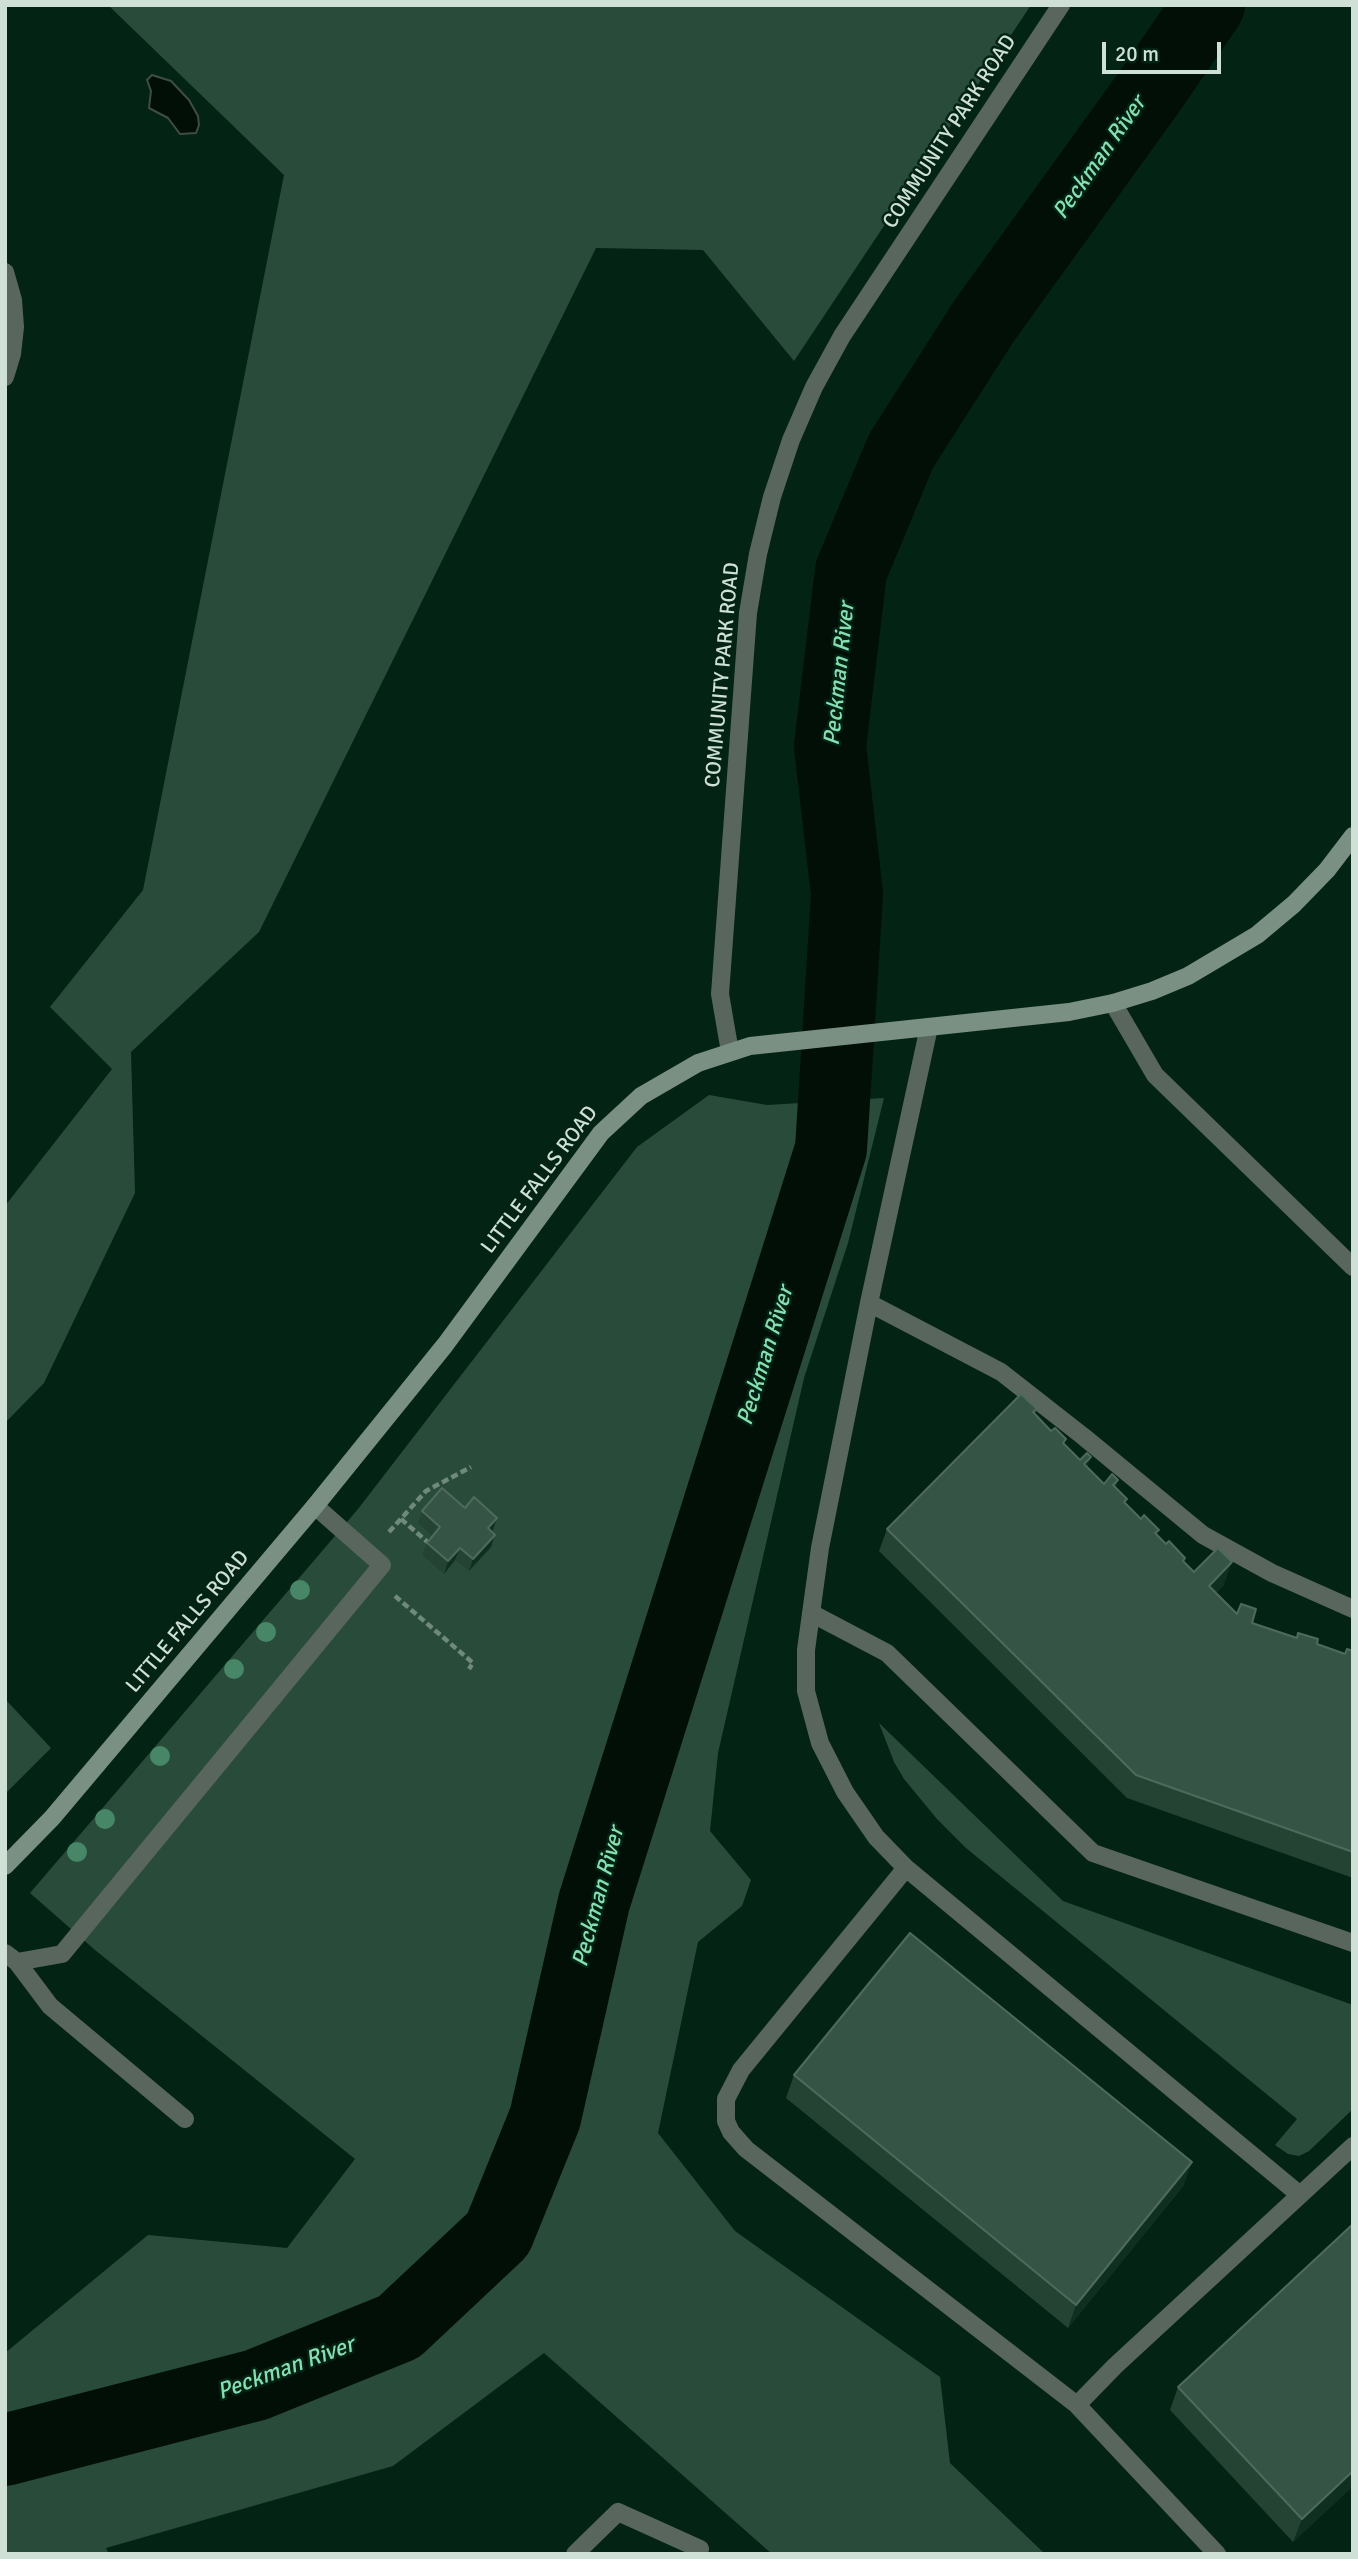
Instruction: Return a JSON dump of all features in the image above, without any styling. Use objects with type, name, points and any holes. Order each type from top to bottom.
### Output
[{"type":"street","name":"COMMUNITY PARK ROAD","points":[[730,1052],[720,994],[748,613],[758,554],[772,497],[814,387],[842,336],[1061,5]]},
{"type":"street","points":[[5,272],[13,300],[15,327],[12,354],[5,377]]},
{"type":"street","name":"LITTLE FALLS ROAD","points":[[5,1866],[52,1818],[315,1506],[445,1345],[601,1133],[641,1096],[698,1063],[771,1042],[877,1034],[1069,1012],[1152,991],[1188,976],[1257,934],[1294,904],[1327,870],[1353,836]]},
{"type":"street","points":[[1113,1003],[1155,1075],[1353,1267]]},
{"type":"street","points":[[929,1027],[869,1303],[820,1548],[806,1650],[806,1691],[820,1743],[845,1792],[876,1837],[906,1868],[1300,2195]]},
{"type":"street","points":[[869,1303],[1001,1372],[1203,1535],[1272,1573],[1353,1609]]},
{"type":"street","points":[[11,1958],[62,1954],[382,1564],[315,1506]]},
{"type":"street","points":[[811,1613],[887,1653],[1093,1853],[1353,1943]]},
{"type":"street","points":[[906,1868],[741,2070],[726,2099],[726,2121],[731,2132],[746,2149],[1077,2405],[1217,2554]]},
{"type":"street","points":[[11,1958],[50,2006],[185,2119]]},
{"type":"street","points":[[1077,2405],[1115,2366],[1353,2146]]},
{"type":"street","points":[[575,2554],[618,2512],[700,2552]]},
{"type":"path","points":[[370,1554],[426,1491],[471,1467]]},
{"type":"path","points":[[401,1519],[434,1548]]},
{"type":"path","points":[[372,1577],[474,1663],[469,1669]]},
{"type":"green space","points":[[108,5],[1031,5],[794,361],[703,250],[596,248],[259,932],[131,1052],[135,1193],[44,1383],[5,1423],[5,1206],[112,1069],[50,1007],[143,890],[284,175]]},
{"type":"green space","points":[[709,1095],[767,1105],[884,1098],[848,1243],[804,1378],[718,1753],[710,1831],[751,1880],[742,1906],[698,1942],[658,2133],[735,2231],[940,2377],[950,2463],[1045,2554],[772,2554],[544,2353],[393,2466],[106,2548],[109,2554],[5,2554],[5,2353],[148,2235],[287,2248],[355,2159],[95,1950],[30,1893],[358,1509],[637,1147]]},
{"type":"green space","points":[[5,1699],[51,1748],[5,1794]]},
{"type":"green space","points":[[879,1723],[1063,1901],[1353,2005],[1353,2109],[1309,2151],[1299,2156],[1288,2154],[1275,2145],[1297,2119],[966,1848],[937,1819],[904,1779],[894,1762]]},
{"type":"shaded area","points":[[152,75],[171,81],[189,100],[198,116],[196,133],[180,134],[168,118],[149,108],[151,91],[147,80]]},
{"type":"building","points":[[1021,1394],[1037,1409],[1033,1412],[1051,1431],[1055,1428],[1066,1439],[1063,1443],[1080,1460],[1087,1453],[1091,1457],[1084,1464],[1104,1484],[1112,1474],[1118,1480],[1113,1485],[1127,1499],[1124,1502],[1141,1519],[1144,1515],[1159,1530],[1155,1533],[1166,1544],[1169,1541],[1194,1572],[1218,1548],[1232,1562],[1209,1586],[1237,1614],[1241,1604],[1256,1609],[1252,1623],[1297,1638],[1298,1633],[1318,1639],[1317,1644],[1345,1654],[1347,1649],[1353,1651],[1353,1852],[1136,1775],[887,1529]]},
{"type":"building","points":[[442,1488],[465,1508],[474,1497],[497,1518],[488,1528],[495,1535],[473,1559],[460,1548],[448,1561],[427,1543],[440,1527],[422,1511]]},
{"type":"building","points":[[910,1933],[1192,2162],[1076,2305],[794,2075]]},
{"type":"building","points":[[1353,2224],[1353,2471],[1302,2519],[1178,2387]]},
{"type":"waterway","name":"Peckman River","points":[[5,2450],[256,2385],[399,2327],[498,2234],[545,2118],[594,1902],[831,1149],[847,894],[830,746],[851,571],[901,451],[984,321],[1209,5]]}]
